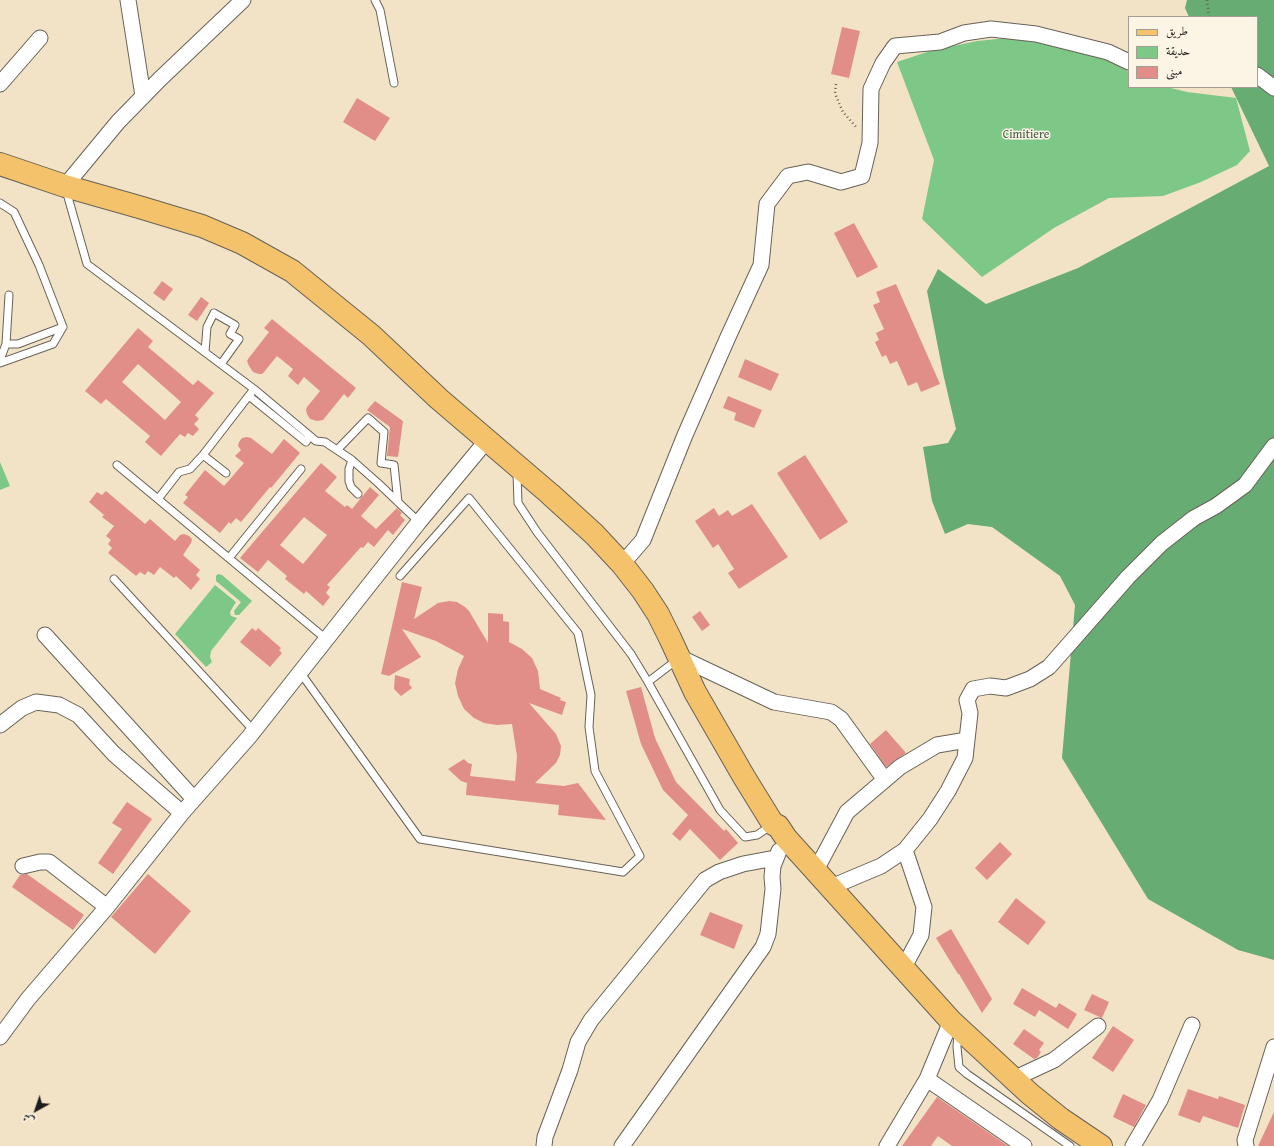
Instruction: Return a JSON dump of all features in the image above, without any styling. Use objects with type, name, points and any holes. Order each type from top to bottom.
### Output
[{"type":"main road","points":[[0,164],[65,186],[202,226],[242,243],[292,271],[371,335],[439,399],[488,439],[550,494],[594,534],[622,564],[658,614],[695,692],[779,831],[955,1025],[1014,1081],[1061,1119],[1100,1146]]},
{"type":"street","points":[[128,0],[143,96]]},
{"type":"street","points":[[65,186],[118,122],[243,0]]},
{"type":"street","points":[[622,564],[643,540],[716,365],[761,265],[767,204],[788,176],[808,172],[841,182],[862,176],[870,144],[871,88],[883,63],[895,46],[940,42],[964,33],[992,29],[1036,34],[1108,52],[1128,62]]},
{"type":"street","points":[[0,84],[40,38]]},
{"type":"street","points":[[1258,76],[1274,88]]},
{"type":"street","points":[[0,1037],[28,999],[107,907],[182,813],[254,731],[419,522],[488,439]]},
{"type":"street","points":[[831,887],[882,866],[905,850],[930,819],[948,791],[965,758],[970,712],[967,700],[973,689],[990,686],[1006,688],[1030,679],[1050,667],[1128,577],[1156,549],[1194,518],[1216,506],[1245,485],[1274,446]]},
{"type":"street","points":[[45,635],[194,799]]},
{"type":"street","points":[[679,657],[774,702],[831,712],[841,719],[885,780]]},
{"type":"street","points":[[0,725],[22,708],[36,702],[59,705],[78,715],[114,754],[182,813]]},
{"type":"street","points":[[816,870],[847,812],[900,767],[937,745],[967,740]]},
{"type":"street","points":[[622,1146],[763,947],[768,934],[773,889],[772,877],[779,831]]},
{"type":"street","points":[[904,967],[921,935],[924,907],[905,850]]},
{"type":"street","points":[[544,1146],[545,1138],[570,1070],[578,1042],[591,1020],[705,880],[719,872],[743,864],[775,858]]},
{"type":"street","points":[[23,866],[40,862],[49,862],[107,907]]},
{"type":"street","points":[[887,1146],[927,1079],[955,1025]]},
{"type":"street","points":[[1133,1146],[1160,1100],[1192,1025]]},
{"type":"street","points":[[1014,1081],[1024,1074],[1054,1060],[1098,1026]]},
{"type":"street","points":[[1246,1146],[1245,1140],[1274,1047]]},
{"type":"street","points":[[927,1079],[1024,1146]]},
{"type":"lane","points":[[375,0],[380,10],[394,83]]},
{"type":"lane","points":[[65,186],[88,264],[254,389],[316,441],[325,442],[352,460],[419,522]]},
{"type":"lane","points":[[0,202],[14,212],[39,265],[63,327]]},
{"type":"lane","points":[[0,360],[6,344],[9,294]]},
{"type":"lane","points":[[205,352],[207,327],[214,313],[235,325],[230,334],[239,339],[221,364]]},
{"type":"lane","points":[[6,344],[18,344],[63,327]]},
{"type":"lane","points":[[0,363],[53,344],[63,327]]},
{"type":"lane","points":[[158,499],[178,472],[190,470],[204,454],[254,389]]},
{"type":"lane","points":[[249,396],[306,442],[310,436]]},
{"type":"lane","points":[[337,450],[368,418],[384,432],[381,463],[394,465],[398,502]]},
{"type":"lane","points":[[204,454],[226,473]]},
{"type":"lane","points":[[352,460],[349,469],[349,481],[351,487],[358,494]]},
{"type":"lane","points":[[117,465],[326,639]]},
{"type":"lane","points":[[517,466],[518,503],[537,532],[631,654],[720,810],[746,837],[779,831]]},
{"type":"lane","points":[[230,558],[301,469]]},
{"type":"lane","points":[[300,672],[420,840],[623,872],[640,856],[595,771],[589,727],[591,695],[578,633],[469,498],[400,576]]},
{"type":"lane","points":[[114,579],[254,731]]},
{"type":"lane","points":[[648,682],[679,657]]},
{"type":"lane","points":[[955,1025],[959,1067],[1070,1146]]},
{"type":"path","points":[[1207,0],[1209,16]]},
{"type":"path","points":[[836,84],[835,93],[843,112],[870,144]]},
{"type":"green space","points":[[1187,0],[1274,0],[1274,960],[1238,950],[1148,899],[1062,758],[1075,605],[1060,576],[992,527],[968,524],[945,534],[932,501],[923,447],[948,443],[956,429],[943,373],[927,291],[938,269],[986,304],[1078,268],[1269,166],[1231,88],[1258,88],[1258,16],[1189,16],[1185,8]]},
{"type":"green space","name":"Cimitiere","points":[[1007,38],[1042,40],[1107,58],[1128,71],[1128,88],[1171,88],[1187,92],[1236,98],[1250,151],[1237,165],[1201,182],[1163,196],[1109,198],[1054,228],[982,277],[922,219],[934,160],[897,62],[930,51],[977,41]]},
{"type":"green space","points":[[0,462],[10,486],[0,490]]},
{"type":"green space","points":[[218,574],[222,575],[252,601],[239,615],[235,615],[234,611],[241,602],[216,581],[216,576]]},
{"type":"green space","points":[[215,585],[236,602],[230,612],[231,616],[237,618],[211,651],[210,657],[212,662],[206,667],[175,634]]},
{"type":"building","points":[[842,27],[860,31],[849,78],[831,74]]},
{"type":"building","points":[[357,98],[390,118],[375,141],[343,122]]},
{"type":"building","points":[[854,223],[878,267],[857,278],[834,233]]},
{"type":"building","points":[[162,281],[173,289],[164,301],[153,293]]},
{"type":"building","points":[[896,284],[940,384],[921,392],[917,382],[908,386],[897,361],[890,364],[886,355],[882,357],[875,342],[879,340],[876,333],[884,329],[873,305],[880,302],[876,292]]},
{"type":"building","points":[[201,297],[209,303],[197,321],[188,315]]},
{"type":"building","points":[[272,319],[356,388],[348,398],[344,394],[323,420],[317,421],[310,419],[306,410],[320,391],[304,377],[298,385],[288,376],[293,369],[277,356],[262,374],[253,372],[249,366],[247,361],[269,332],[264,328]]},
{"type":"building","points":[[138,328],[153,341],[148,347],[193,385],[198,380],[214,393],[195,415],[199,419],[194,424],[199,429],[193,436],[188,433],[185,437],[180,434],[161,456],[145,442],[150,436],[106,399],[101,404],[85,391]],"holes":[[[138,364],[181,402],[165,420],[122,382]]]},
{"type":"building","points":[[745,359],[779,374],[771,391],[738,377]]},
{"type":"building","points":[[728,396],[762,410],[754,428],[734,420],[736,413],[723,408]]},
{"type":"building","points":[[375,401],[403,421],[398,457],[387,456],[390,427],[367,410]]},
{"type":"building","points":[[242,438],[251,438],[272,454],[284,439],[300,453],[241,522],[236,518],[231,524],[229,522],[220,533],[183,503],[188,497],[185,495],[205,470],[224,486],[244,463],[235,456],[241,450],[238,446],[239,442]]},
{"type":"building","points":[[805,455],[848,522],[820,540],[777,473]]},
{"type":"building","points":[[321,463],[337,477],[325,491],[345,507],[347,505],[352,509],[370,487],[379,495],[361,516],[376,529],[397,508],[402,513],[400,515],[405,520],[393,535],[388,530],[374,547],[368,542],[363,548],[361,547],[327,585],[330,587],[326,593],[330,597],[323,606],[306,591],[304,594],[285,579],[287,576],[268,560],[258,572],[240,558]],"holes":[[[304,517],[327,535],[303,564],[280,545]]]},
{"type":"building","points":[[106,491],[145,524],[150,519],[175,541],[180,535],[184,534],[192,539],[183,555],[200,570],[196,575],[200,579],[191,590],[176,576],[174,578],[160,567],[154,575],[148,571],[145,575],[140,572],[136,576],[108,553],[112,548],[108,544],[111,540],[106,536],[114,526],[102,517],[104,515],[89,502],[97,492],[102,495]]},
{"type":"building","points":[[752,504],[788,557],[739,589],[728,573],[734,569],[718,544],[713,548],[695,521],[714,508],[719,516],[728,510],[732,516]]},
{"type":"building","points":[[402,582],[422,587],[414,619],[438,603],[449,601],[457,602],[469,611],[488,643],[488,613],[503,614],[503,621],[509,622],[509,642],[522,649],[532,658],[538,671],[540,689],[561,698],[560,700],[566,702],[562,715],[529,703],[556,734],[561,746],[560,755],[556,763],[535,783],[564,786],[578,783],[606,820],[558,815],[559,805],[466,795],[467,783],[461,781],[448,769],[464,759],[468,763],[472,764],[470,776],[515,781],[517,756],[512,724],[497,725],[484,723],[474,718],[464,709],[458,696],[455,683],[458,669],[464,656],[436,641],[402,629],[421,657],[389,676],[381,674]]},
{"type":"building","points":[[700,611],[710,625],[702,631],[692,617]]},
{"type":"building","points":[[252,628],[256,631],[258,628],[281,648],[279,650],[282,653],[270,667],[240,642]]},
{"type":"building","points":[[395,675],[410,679],[409,684],[412,688],[401,696],[394,689]]},
{"type":"building","points":[[641,687],[655,738],[676,782],[724,831],[726,829],[738,843],[720,860],[690,829],[680,841],[672,834],[688,815],[663,790],[641,744],[626,691]]},
{"type":"building","points":[[886,730],[906,753],[886,767],[870,744]]},
{"type":"building","points":[[127,802],[152,819],[113,874],[98,863],[122,829],[112,823]]},
{"type":"building","points":[[1000,842],[1012,854],[987,880],[975,868]]},
{"type":"building","points":[[27,874],[84,915],[73,930],[12,887],[20,875]]},
{"type":"building","points":[[148,874],[191,911],[155,954],[111,917]]},
{"type":"building","points":[[1016,898],[1046,922],[1028,945],[998,922]]},
{"type":"building","points":[[710,912],[743,925],[734,949],[700,935]]},
{"type":"building","points":[[951,929],[992,999],[982,1013],[936,938]]},
{"type":"building","points":[[1022,988],[1056,1008],[1059,1003],[1077,1014],[1068,1029],[1039,1010],[1035,1017],[1013,1004]]},
{"type":"building","points":[[1092,994],[1109,1002],[1102,1018],[1084,1010]]},
{"type":"building","points":[[1113,1026],[1134,1040],[1113,1072],[1092,1058]]},
{"type":"building","points":[[1024,1029],[1044,1043],[1039,1050],[1041,1052],[1037,1058],[1034,1059],[1013,1044]]},
{"type":"building","points":[[1188,1089],[1218,1099],[1219,1096],[1245,1105],[1238,1128],[1203,1116],[1200,1123],[1178,1115]]},
{"type":"building","points":[[1123,1094],[1146,1105],[1134,1127],[1113,1117]]},
{"type":"building","points":[[937,1097],[1008,1146],[952,1146],[938,1136],[931,1146],[902,1146]]},
{"type":"building","points":[[1274,1112],[1274,1146],[1258,1146]]}]
